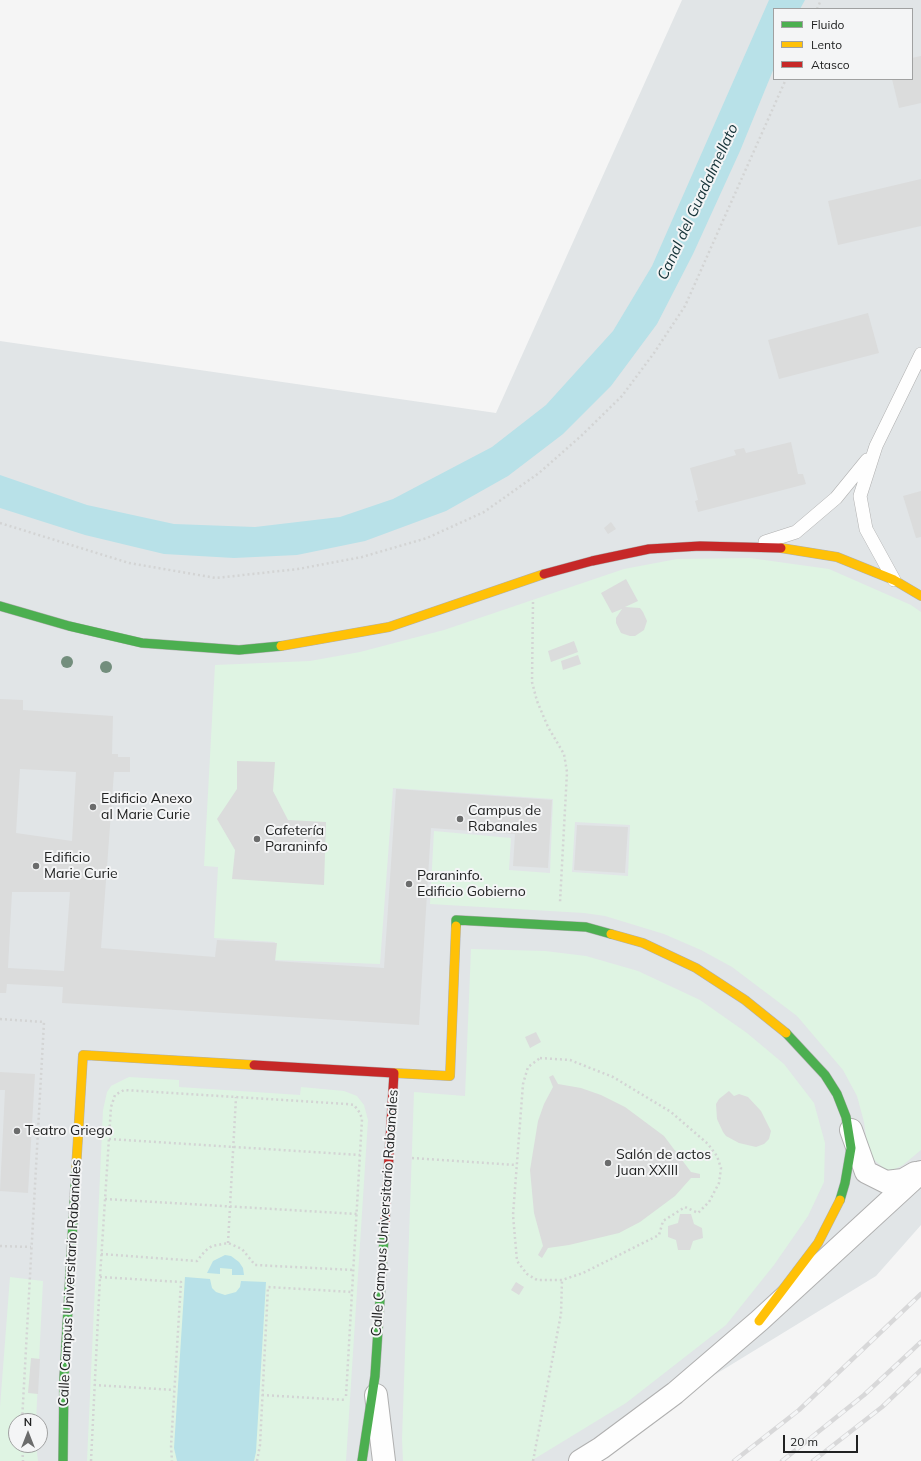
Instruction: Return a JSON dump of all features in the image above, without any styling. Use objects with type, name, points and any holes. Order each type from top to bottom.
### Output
[{"type":"street","points":[[0,606],[70,626],[142,643],[180,648],[240,650],[296,645],[389,627],[534,576],[592,561],[650,549],[700,546],[777,548],[837,557],[894,580],[921,596]]},
{"type":"street","name":"Calle Campus Universitario Rabanales","points":[[63,1461],[62,1434],[64,1378],[83,1055],[450,1076],[456,920],[559,924],[586,927],[643,943],[696,968],[745,1000],[790,1036],[825,1074],[837,1094],[866,1172],[886,1182],[903,1180],[921,1170]]},
{"type":"street","name":"Calle Campus Universitario Rabanales","points":[[362,1461],[375,1376],[394,1073]]},
{"type":"street","name":"Calle Campus Universitario Rabanales","points":[[759,1321],[818,1244],[838,1205],[845,1183],[851,1148],[846,1117]]},
{"type":"street","name":"Calle Campus Universitario Rabanales","points":[[580,1461],[602,1448],[675,1393],[759,1321],[921,1170]]},
{"type":"street","name":"Calle Campus Universitario Rabanales","points":[[375,1376],[384,1461]]},
{"type":"lane","points":[[752,547],[796,532],[836,498],[859,472],[876,446],[921,354]]},
{"type":"lane","points":[[876,446],[860,496],[866,529],[894,580]]},
{"type":"path","points":[[0,523],[129,563],[216,578],[298,569],[362,557],[426,538],[484,512],[539,473],[581,436],[622,396],[654,353],[685,306],[786,80]]},
{"type":"path","points":[[534,576],[532,682],[537,701],[548,727],[564,754],[567,772],[559,924]]},
{"type":"path","points":[[0,1019],[44,1022],[22,1413]]},
{"type":"path","points":[[540,1058],[570,1060],[613,1077],[672,1112],[708,1144],[722,1168],[718,1183],[709,1202],[698,1213],[685,1206],[663,1222],[659,1235],[583,1273],[562,1280],[537,1280],[527,1274],[517,1261],[513,1215],[516,1165],[522,1084],[528,1068],[540,1058]]},
{"type":"path","points":[[91,1461],[101,1254],[112,1100],[115,1095],[124,1090],[236,1096],[354,1105],[360,1113],[362,1119],[345,1408]]},
{"type":"path","points":[[228,1244],[236,1096]]},
{"type":"path","points":[[109,1139],[360,1156]]},
{"type":"path","points":[[412,1158],[516,1165]]},
{"type":"path","points":[[105,1200],[356,1214]]},
{"type":"path","points":[[101,1254],[197,1261],[205,1250],[212,1246],[228,1244],[242,1249],[255,1265],[353,1270]]},
{"type":"path","points":[[0,1246],[31,1247]]},
{"type":"path","points":[[100,1277],[181,1282],[171,1446],[172,1461]]},
{"type":"path","points":[[533,1461],[561,1314],[562,1280]]},
{"type":"path","points":[[256,1461],[260,1445],[268,1287],[352,1292]]},
{"type":"path","points":[[94,1385],[174,1390]]},
{"type":"path","points":[[262,1395],[346,1400]]},
{"type":"shaded area","name":"Campus de Rabanales","points":[[682,0],[921,0],[921,1225],[876,1276],[574,1461],[0,1461],[0,341],[496,413]]},
{"type":"green space","points":[[750,558],[829,569],[911,605],[921,612],[921,1150],[903,1165],[893,1170],[886,1170],[872,1158],[868,1150],[864,1122],[857,1096],[843,1070],[797,1016],[732,967],[701,950],[664,934],[605,916],[584,913],[430,904],[434,831],[511,838],[509,870],[550,873],[553,799],[393,788],[380,964],[275,960],[275,942],[214,938],[218,867],[204,866],[215,665],[310,661],[360,652],[444,630],[624,569],[677,559]],"holes":[[[575,822],[630,825],[628,876],[572,872]]]},
{"type":"green space","points":[[471,949],[545,951],[586,956],[638,971],[700,1000],[747,1033],[784,1064],[814,1103],[825,1143],[824,1182],[808,1216],[774,1265],[726,1325],[626,1403],[531,1461],[403,1461],[402,1439],[414,1092],[465,1096]]},
{"type":"green space","points":[[129,1077],[179,1080],[179,1087],[300,1095],[301,1087],[344,1091],[357,1096],[364,1105],[368,1120],[346,1461],[87,1461],[103,1110],[107,1092],[111,1086]]},
{"type":"green space","points":[[10,1277],[43,1281],[36,1413],[8,1413],[8,1453],[37,1453],[38,1461],[0,1461],[0,1407]]},
{"type":"water","name":"Canal del Guadalmellato","points":[[769,0],[805,0],[801,8],[773,8],[773,70],[740,151],[693,254],[657,324],[611,386],[563,434],[508,476],[446,511],[365,541],[297,555],[234,558],[164,554],[85,535],[0,508],[0,475],[87,505],[174,524],[255,527],[340,517],[393,499],[492,447],[546,405],[613,331],[652,266]]},
{"type":"water","points":[[225,1255],[231,1256],[239,1262],[243,1268],[244,1275],[232,1275],[232,1269],[220,1268],[220,1274],[207,1273],[213,1261]]},
{"type":"water","points":[[185,1277],[210,1279],[212,1288],[216,1292],[225,1295],[236,1292],[240,1287],[241,1281],[266,1282],[256,1452],[254,1461],[177,1461],[174,1448]]},
{"type":"building","points":[[921,56],[921,103],[899,108],[892,80],[913,80],[913,58]]},
{"type":"building","points":[[921,179],[921,226],[838,245],[828,201]]},
{"type":"building","points":[[868,313],[879,353],[779,379],[768,340]]},
{"type":"building","points":[[791,442],[798,474],[803,474],[806,484],[698,512],[695,501],[698,500],[690,468],[736,455],[734,450],[744,448],[746,453]]},
{"type":"building","points":[[921,491],[921,537],[916,538],[903,496]]},
{"type":"building","points":[[611,522],[616,529],[608,534],[604,528]]},
{"type":"building","points":[[626,579],[638,601],[625,607],[640,608],[647,621],[644,630],[635,636],[621,633],[616,623],[616,618],[622,609],[612,613],[601,593]]},
{"type":"building","points":[[574,641],[578,652],[551,662],[548,651]]},
{"type":"building","points":[[578,655],[581,664],[563,670],[561,661]]},
{"type":"building","points":[[0,699],[23,700],[23,710],[113,716],[112,754],[118,754],[118,757],[130,757],[130,772],[114,772],[101,948],[215,957],[217,940],[277,943],[275,961],[384,968],[396,789],[552,800],[548,868],[513,866],[515,834],[431,828],[419,1025],[62,1003],[63,987],[7,984],[6,993],[0,993]],"holes":[[[20,769],[76,772],[72,841],[16,833]],[[12,892],[70,892],[64,971],[8,968]]]},
{"type":"building","points":[[237,761],[275,762],[273,791],[288,820],[326,822],[324,885],[232,879],[235,850],[217,819],[237,789]]},
{"type":"building","points":[[577,825],[628,827],[625,873],[574,870]]},
{"type":"building","points":[[536,1032],[541,1042],[530,1048],[525,1037]]},
{"type":"building","name":"Teatro Griego","points":[[0,1072],[35,1074],[28,1193],[0,1191],[5,1090],[0,1090]]},
{"type":"building","name":"Salón de actos Juan XXIII","points":[[553,1075],[558,1084],[581,1088],[601,1095],[625,1107],[664,1136],[691,1172],[700,1174],[700,1178],[691,1178],[675,1196],[640,1222],[619,1233],[569,1245],[548,1248],[542,1258],[538,1255],[543,1246],[534,1213],[530,1170],[538,1121],[544,1104],[553,1087],[549,1077]]},
{"type":"building","points":[[729,1091],[734,1096],[739,1094],[748,1097],[761,1111],[771,1131],[769,1139],[764,1144],[756,1147],[739,1143],[726,1136],[723,1132],[717,1119],[716,1104],[719,1099]]},
{"type":"building","points":[[680,1214],[691,1214],[694,1224],[702,1228],[703,1238],[693,1241],[690,1250],[678,1250],[676,1240],[668,1237],[668,1226],[678,1223]]},
{"type":"building","points":[[516,1282],[524,1287],[519,1295],[511,1290]]},
{"type":"building","points":[[31,1358],[40,1359],[38,1394],[28,1393]]},
{"type":"railway","points":[[734,1461],[799,1410],[921,1294]]},
{"type":"railway","points":[[782,1461],[864,1395],[921,1342]]},
{"type":"railway","points":[[813,1461],[882,1407],[921,1370]]},
{"type":"traffic: fast","points":[[0,606],[69,626],[142,643],[239,650],[281,646]]},
{"type":"traffic: fast","points":[[456,926],[456,920],[586,927],[611,934]]},
{"type":"traffic: fast","points":[[786,1033],[825,1075],[837,1094],[846,1117],[851,1148],[845,1183],[840,1200]]},
{"type":"traffic: fast","points":[[63,1461],[64,1378],[76,1170]]},
{"type":"traffic: fast","points":[[362,1461],[375,1376],[385,1223]]},
{"type":"traffic: slow","points":[[781,548],[837,557],[894,580],[921,596]]},
{"type":"traffic: slow","points":[[281,646],[389,627],[544,574]]},
{"type":"traffic: slow","points":[[394,1073],[450,1076],[456,926]]},
{"type":"traffic: slow","points":[[611,934],[643,943],[696,968],[745,1000],[786,1033]]},
{"type":"traffic: slow","points":[[76,1170],[83,1055],[254,1065]]},
{"type":"traffic: slow","points":[[759,1321],[818,1243],[840,1200]]},
{"type":"traffic: jam","points":[[544,574],[592,561],[649,549],[700,546],[781,548]]},
{"type":"traffic: jam","points":[[254,1065],[394,1073],[385,1223]]},
{"type":"place","name":"Edificio Anexo al Marie Curie","points":[[93,807]]},
{"type":"place","name":"Campus de Rabanales","points":[[460,819]]},
{"type":"place","name":"Cafetería Paraninfo","points":[[257,839]]},
{"type":"place","name":"Edificio Marie Curie","points":[[36,866]]},
{"type":"place","name":"Paraninfo. Edificio Gobierno","points":[[409,884]]},
{"type":"place","name":"Teatro Griego","points":[[17,1131]]},
{"type":"place","name":"Salón de actos Juan XXIII","points":[[608,1163]]}]
